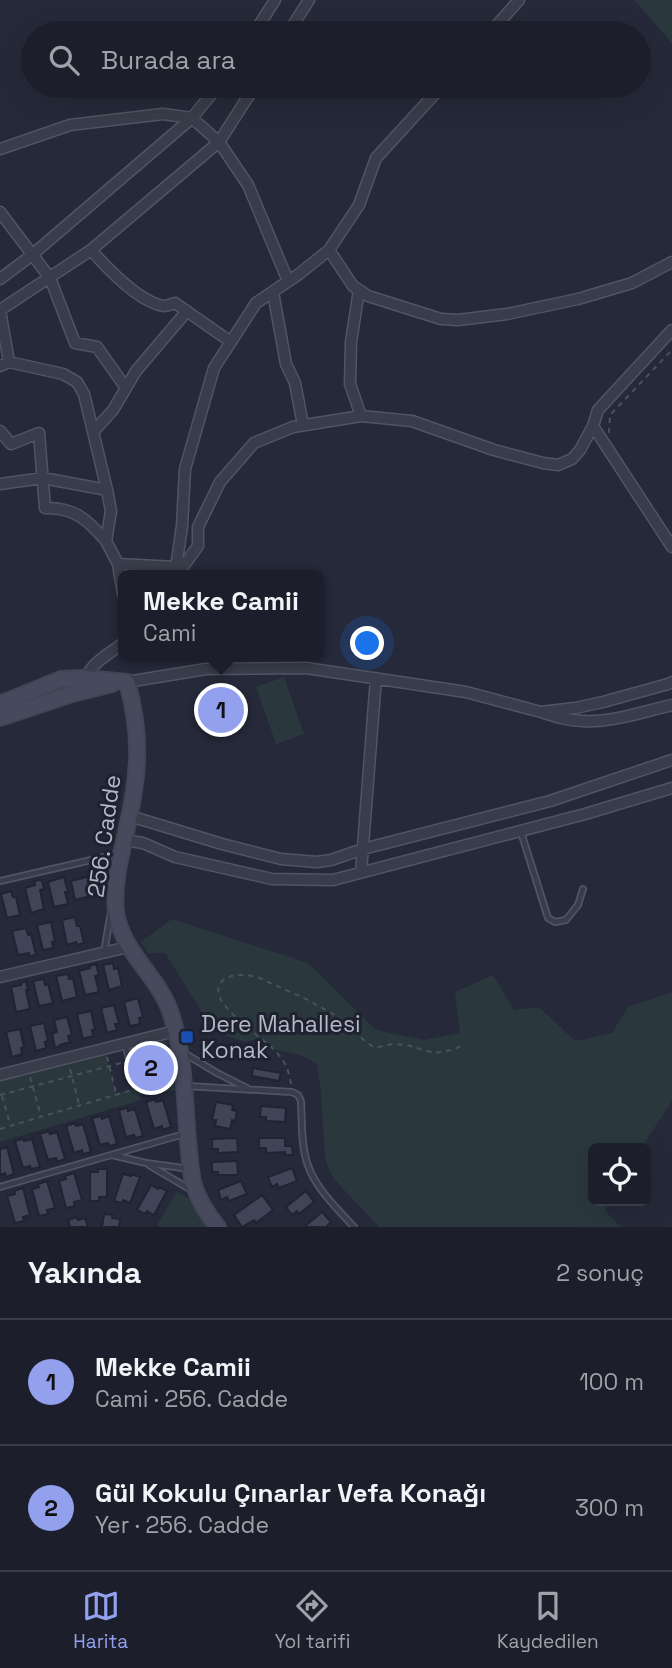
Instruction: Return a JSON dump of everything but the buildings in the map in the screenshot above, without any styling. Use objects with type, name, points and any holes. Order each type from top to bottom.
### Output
[{"type":"street","points":[[262,21],[275,0]]},
{"type":"street","points":[[296,21],[309,0]]},
{"type":"street","points":[[501,21],[519,0]]},
{"type":"street","points":[[0,279],[33,255],[192,118],[208,98]]},
{"type":"street","points":[[106,541],[111,511],[83,394],[77,382],[63,374],[5,364],[0,310],[91,250],[219,142],[247,98]]},
{"type":"street","points":[[176,570],[186,469],[214,368],[256,303],[329,250],[359,205],[376,158],[431,98]]},
{"type":"street","points":[[0,149],[70,125],[163,114],[192,118],[219,142],[248,184],[288,281]]},
{"type":"street","points":[[0,212],[50,278],[75,343],[97,347],[126,388]]},
{"type":"street","points":[[91,250],[113,275],[148,300],[165,306],[175,303],[231,342]]},
{"type":"street","points":[[329,250],[353,286],[368,296],[441,318],[458,320],[506,314],[578,299],[632,283],[672,262]]},
{"type":"street","points":[[359,290],[351,342],[350,384],[361,416]]},
{"type":"street","points":[[273,292],[286,364],[295,383],[303,425]]},
{"type":"street","points":[[93,432],[113,410],[136,371],[187,311]]},
{"type":"street","points":[[178,570],[198,546],[198,527],[220,482],[254,443],[293,427],[361,416],[412,421],[494,450],[558,465],[572,459],[580,450],[598,410],[672,330]]},
{"type":"street","points":[[593,426],[672,547]]},
{"type":"street","points":[[0,431],[11,444],[39,433],[45,508],[60,507],[88,521],[106,541],[119,570]]},
{"type":"street","points":[[0,484],[43,478],[107,490]]},
{"type":"street","points":[[118,564],[157,570]]},
{"type":"street","points":[[84,685],[96,663],[118,647]]},
{"type":"street","points":[[0,718],[84,685],[127,682],[206,669],[306,668],[466,692],[568,720],[586,722],[672,705]]},
{"type":"street","points":[[0,704],[56,680],[67,678],[84,685]]},
{"type":"street","points":[[361,872],[376,678]]},
{"type":"street","name":"256. Cadde","points":[[127,682],[138,746],[137,775],[115,891],[119,926],[128,947],[166,1001],[179,1050],[191,1169],[197,1194],[218,1227]]},
{"type":"street","points":[[541,712],[603,702],[672,682]]},
{"type":"street","points":[[130,816],[222,845],[292,861],[331,860],[363,849],[550,802],[672,760]]},
{"type":"street","points":[[123,847],[143,843],[175,857],[272,880],[333,880],[585,814],[672,788]]},
{"type":"street","points":[[0,976],[128,947]]},
{"type":"street","points":[[0,1074],[175,1031]]},
{"type":"lane","points":[[521,830],[548,918],[555,922],[566,920],[578,905],[583,889]]},
{"type":"lane","points":[[0,881],[123,847]]},
{"type":"lane","points":[[104,953],[115,891]]},
{"type":"lane","points":[[125,1043],[133,1074]]},
{"type":"lane","points":[[179,1050],[251,1090]]},
{"type":"lane","points":[[184,1086],[296,1093],[300,1097],[305,1156],[312,1175],[324,1194],[354,1227]]},
{"type":"lane","points":[[0,1187],[188,1133]]},
{"type":"lane","points":[[111,1155],[191,1169]]},
{"type":"lane","points":[[146,1163],[197,1194]]},
{"type":"path","points":[[608,449],[610,415],[672,350]]},
{"type":"path","points":[[292,1092],[288,1070],[279,1055],[220,999],[219,985],[227,977],[240,974],[257,978],[306,999],[340,1018],[372,1046],[407,1045],[434,1053],[453,1050],[464,1044]]},
{"type":"path","points":[[11,1126],[1,1095],[109,1066],[153,1049],[154,1054],[163,1052],[169,1078],[160,1080],[162,1088],[143,1093],[140,1079],[133,1074]]},
{"type":"path","points":[[106,1055],[116,1094]]},
{"type":"path","points":[[68,1064],[80,1105]]},
{"type":"path","points":[[29,1074],[41,1117]]},
{"type":"path","points":[[0,1129],[142,1087]]},
{"type":"shaded area","points":[[634,0],[672,0],[672,43]]},
{"type":"shaded area","points":[[284,677],[304,734],[276,744],[256,687]]},
{"type":"shaded area","points":[[172,919],[308,963],[376,1030],[425,1040],[460,1033],[455,992],[493,975],[514,1010],[539,1007],[575,1041],[612,1033],[628,1007],[672,992],[672,1101],[644,1143],[588,1143],[588,1206],[608,1206],[605,1211],[621,1227],[379,1227],[334,1179],[328,1168],[317,1064],[300,1055],[273,1049],[261,1038],[246,1042],[228,1037],[210,1025],[165,953],[148,953],[141,942]]},
{"type":"shaded area","points":[[167,1040],[175,1090],[163,1093],[160,1080],[169,1078],[163,1052],[143,1052],[142,1046]]},
{"type":"shaded area","points":[[106,1055],[116,1093],[138,1088],[141,1100],[0,1142],[0,1081]]},
{"type":"shaded area","points":[[177,1191],[189,1199],[207,1227],[157,1225]]},
{"type":"place","name":"Mekke Camii","points":[[221,710]]},
{"type":"place","name":"Dere Mahallesi Konak","points":[[187,1037]]},
{"type":"place","name":"Gül Kokulu Çınarlar Vefa Konağı","points":[[151,1068]]}]
